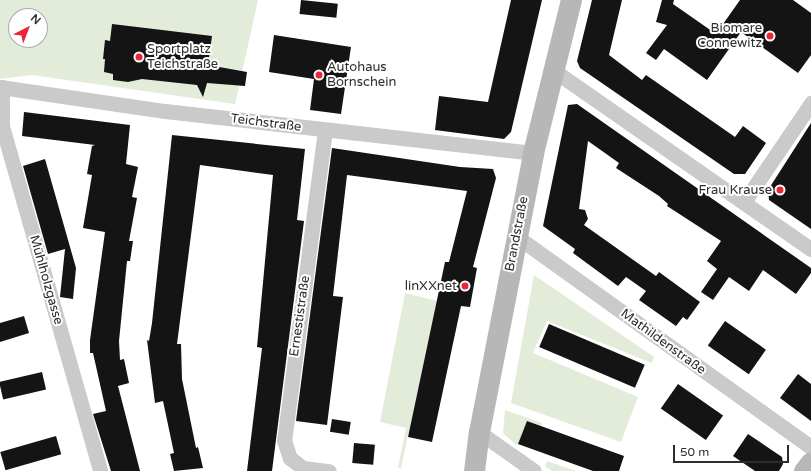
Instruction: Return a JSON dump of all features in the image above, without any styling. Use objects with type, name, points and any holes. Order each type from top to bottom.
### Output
[{"type":"street","name":"Brandstraße","points":[[474,471],[479,432],[533,153],[571,0]]},
{"type":"street","points":[[553,70],[811,249]]},
{"type":"street","name":"Teichstraße","points":[[1,87],[165,111],[533,153]]},
{"type":"street","name":"Mühlholzgasse","points":[[1,87],[2,126],[100,471]]},
{"type":"street","points":[[744,202],[811,103]]},
{"type":"street","name":"Ernestistraße","points":[[325,130],[284,440],[290,458],[304,468],[330,471]]},
{"type":"street","name":"Mathildenstraße","points":[[516,236],[811,447]]},
{"type":"street","points":[[479,432],[534,471]]},
{"type":"street","points":[[804,471],[811,462]]},
{"type":"green space","name":"Sportplatz Teichstraße","points":[[0,0],[258,0],[235,104],[32,75],[0,79]]},
{"type":"green space","points":[[534,275],[654,357],[652,363],[547,321],[533,353],[638,397],[621,442],[511,403]]},
{"type":"green space","points":[[405,293],[437,301],[401,468],[398,468],[406,428],[380,422]]},
{"type":"green space","points":[[505,410],[542,423],[541,426],[527,421],[518,444],[516,445],[503,433]]},
{"type":"green space","points":[[547,461],[576,471],[552,471],[545,466]]},
{"type":"building","points":[[301,0],[338,4],[336,18],[300,14]]},
{"type":"building","points":[[511,0],[542,0],[511,132],[504,139],[435,130],[439,96],[488,102]]},
{"type":"building","points":[[592,0],[622,0],[609,55],[642,80],[646,75],[735,137],[743,126],[766,143],[745,174],[734,174],[580,68],[577,61]]},
{"type":"building","points":[[662,0],[674,0],[673,4],[716,34],[740,0],[793,0],[811,13],[811,55],[798,73],[741,32],[707,80],[664,49],[656,60],[646,53],[667,25],[656,22]]},
{"type":"building","points":[[112,24],[212,36],[208,65],[247,72],[245,86],[207,83],[203,97],[197,85],[142,79],[128,82],[113,80],[113,74],[104,72],[105,59],[103,59],[105,40],[110,41]]},
{"type":"building","name":"Autohaus Bornschein","points":[[274,35],[351,47],[341,114],[310,110],[314,79],[269,72]]},
{"type":"building","points":[[577,104],[811,268],[811,273],[796,294],[763,270],[749,291],[729,277],[713,300],[701,292],[717,269],[707,261],[721,241],[667,206],[668,204],[659,196],[616,168],[619,163],[588,141],[579,209],[585,210],[588,219],[584,225],[656,276],[659,272],[700,302],[687,320],[683,317],[676,326],[639,300],[646,291],[626,277],[618,286],[573,253],[575,249],[543,226],[568,105]]},
{"type":"building","points":[[24,112],[130,125],[126,164],[138,167],[132,197],[137,198],[129,241],[133,241],[130,261],[127,261],[119,341],[120,360],[124,359],[129,383],[118,386],[140,471],[111,471],[93,414],[106,411],[93,353],[90,353],[90,340],[105,232],[83,228],[92,175],[87,174],[92,146],[95,145],[22,136]]},
{"type":"building","points":[[811,123],[811,229],[769,200],[768,190]]},
{"type":"building","points":[[172,135],[305,149],[297,220],[304,221],[272,471],[247,471],[262,348],[257,347],[273,175],[200,165],[177,344],[181,344],[182,379],[196,448],[198,447],[203,468],[174,471],[170,454],[174,453],[163,401],[155,403],[147,340],[149,341],[152,323]]},
{"type":"building","points":[[332,148],[460,167],[493,169],[496,178],[473,267],[477,268],[470,307],[461,306],[432,442],[408,437],[445,262],[449,262],[467,191],[347,175],[333,296],[343,297],[327,425],[296,421]]},
{"type":"building","points":[[45,159],[76,268],[73,299],[60,297],[65,249],[48,254],[23,166]]},
{"type":"building","points":[[24,316],[29,333],[0,342],[0,323]]},
{"type":"building","points":[[725,321],[766,350],[749,374],[708,346]]},
{"type":"building","points":[[549,324],[645,365],[635,388],[539,347]]},
{"type":"building","points":[[42,372],[46,390],[3,399],[0,382]]},
{"type":"building","points":[[798,374],[811,384],[811,421],[780,398]]},
{"type":"building","points":[[678,384],[723,416],[706,440],[661,409]]},
{"type":"building","points":[[332,419],[351,422],[349,435],[330,432]]},
{"type":"building","points":[[527,421],[624,456],[619,471],[593,471],[518,444]]},
{"type":"building","points":[[748,434],[782,457],[783,464],[779,471],[755,471],[733,456]]},
{"type":"building","points":[[56,436],[61,454],[5,470],[0,452]]},
{"type":"building","points":[[354,443],[375,445],[373,465],[352,463]]},
{"type":"place","name":"Biomare Connewitz","points":[[770,36]]},
{"type":"place","name":"Sportplatz Teichstraße","points":[[139,57]]},
{"type":"place","name":"Autohaus Bornschein","points":[[319,75]]},
{"type":"place","name":"Frau Krause","points":[[780,190]]},
{"type":"place","name":"linXXnet","points":[[465,286]]}]
